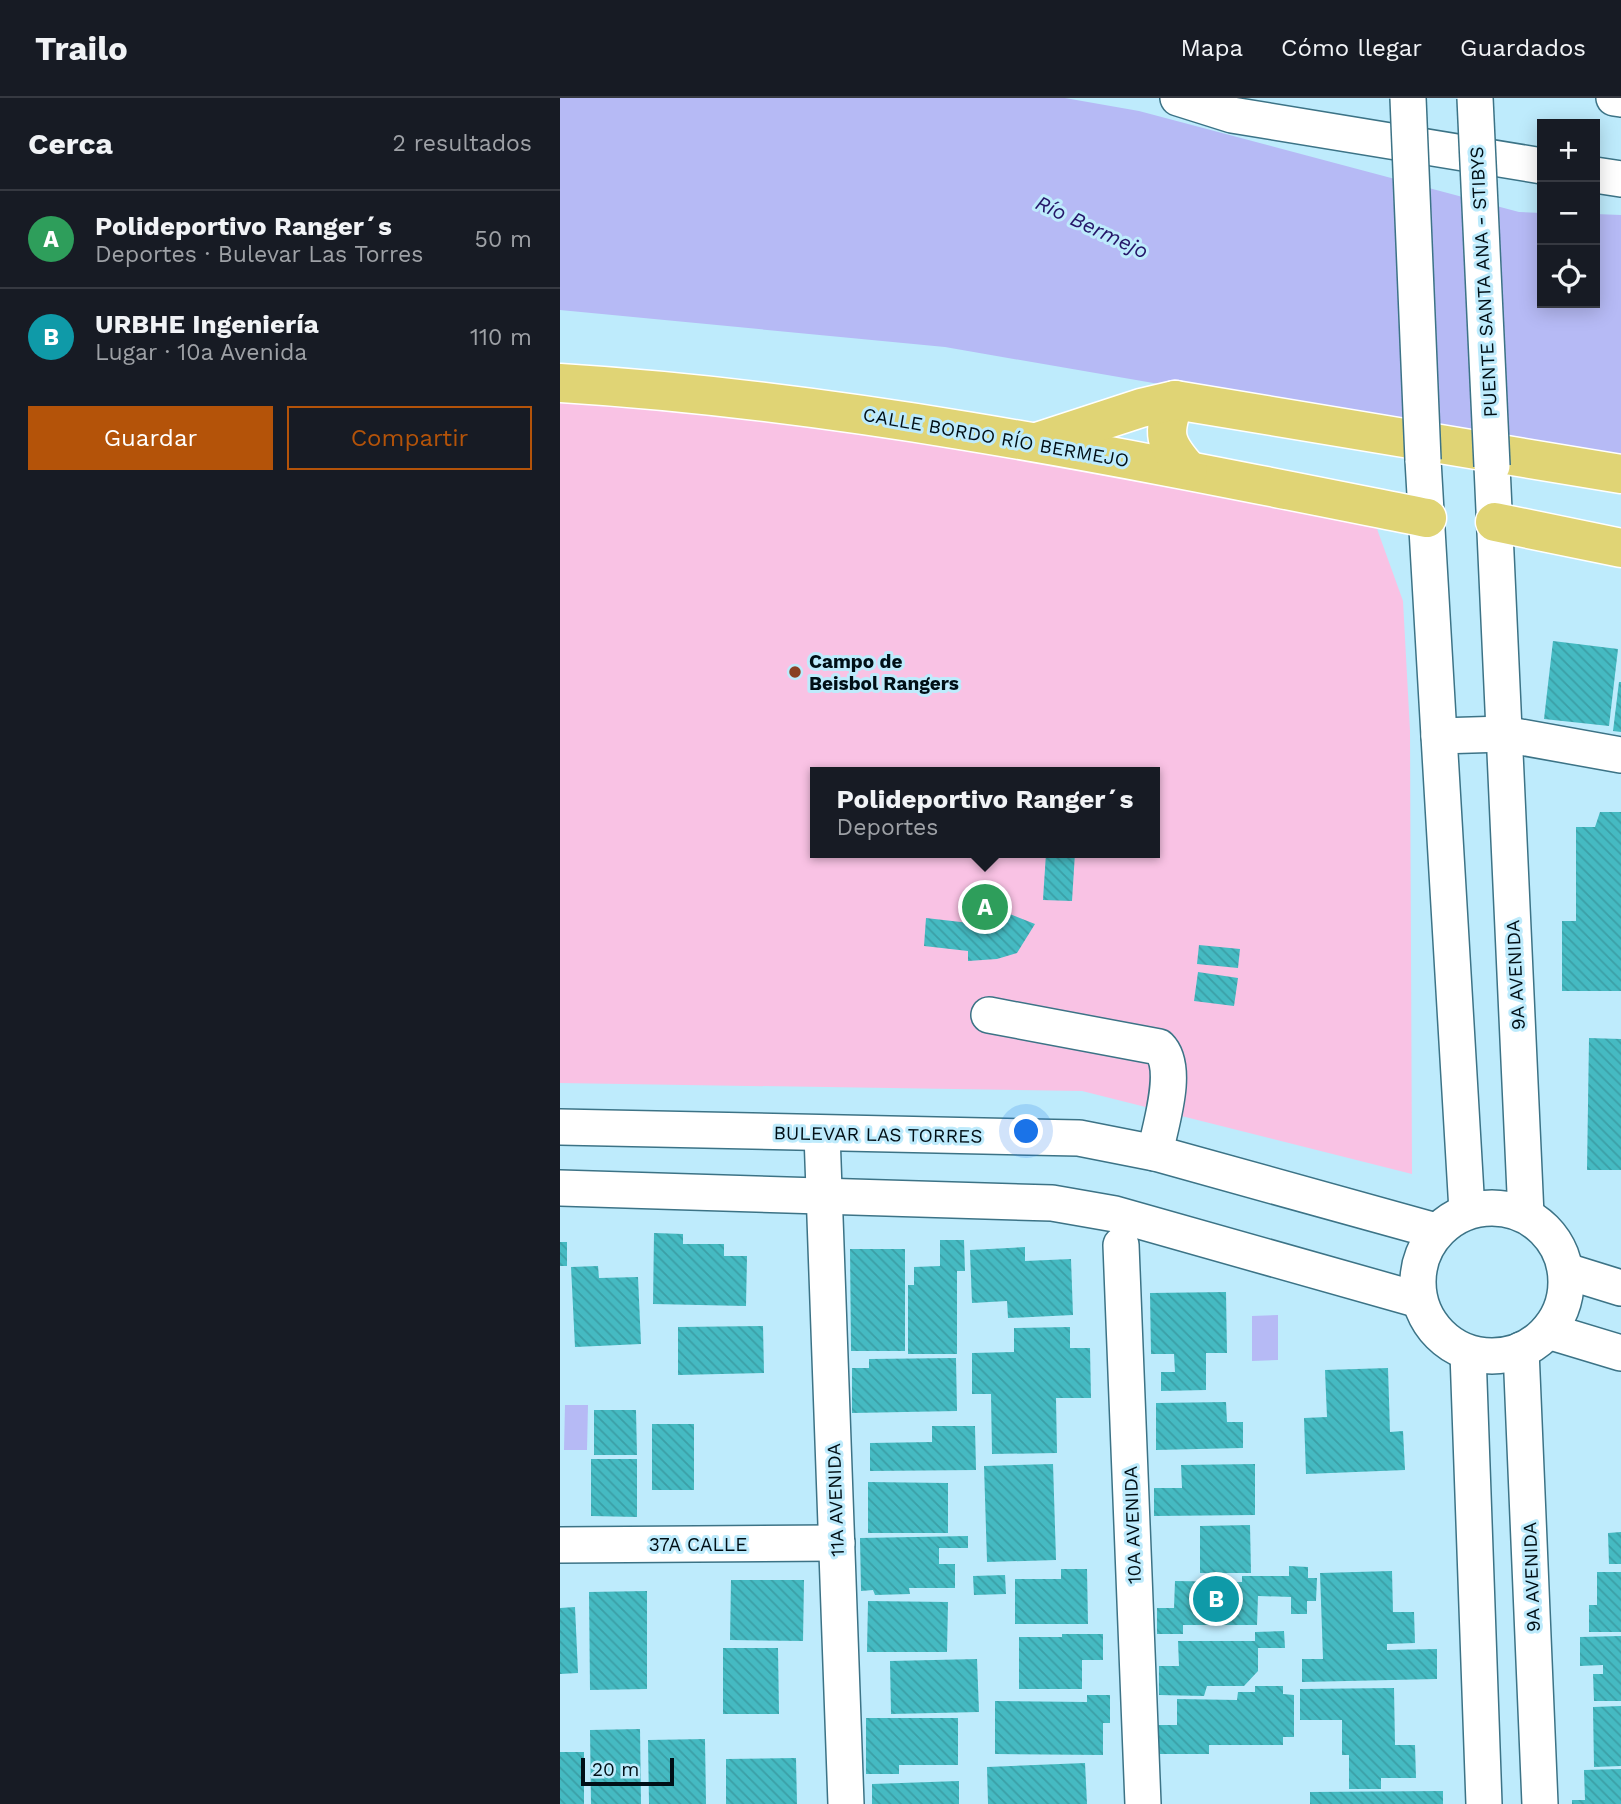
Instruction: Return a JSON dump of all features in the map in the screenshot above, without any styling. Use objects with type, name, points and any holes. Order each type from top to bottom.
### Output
[{"type":"main road","name":"CALLE BORDO RÍO BERMEJO","points":[[560,383],[799,404],[1038,441],[1427,518]]},
{"type":"main road","points":[[1038,441],[1175,400],[1621,474]]},
{"type":"main road","points":[[1175,400],[1165,427],[1173,454],[1188,470]]},
{"type":"main road","points":[[1495,522],[1621,548]]},
{"type":"street","points":[[1178,98],[1232,115],[1537,165]]},
{"type":"street","points":[[1408,98],[1423,460],[1466,1211]]},
{"type":"street","name":"PUENTE SANTA ANA - STIBYS","points":[[1475,98],[1492,466]]},
{"type":"street","points":[[1614,98],[1621,99]]},
{"type":"street","points":[[1600,176],[1621,179]]},
{"type":"street","name":"9A AVENIDA","points":[[1492,466],[1526,1215]]},
{"type":"street","points":[[1439,736],[1504,734],[1621,755]]},
{"type":"street","points":[[989,1014],[1159,1047],[1169,1061],[1167,1091],[1155,1153]]},
{"type":"street","name":"BULEVAR LAS TORRES","points":[[560,1127],[1079,1138],[1155,1153],[1436,1231]]},
{"type":"street","points":[[822,1134],[825,1196]]},
{"type":"street","points":[[560,1188],[1052,1203],[1115,1214],[1419,1300]]},
{"type":"street","name":"11A AVENIDA","points":[[825,1196],[846,1804]]},
{"type":"street","points":[[1535,1341],[1560,1312],[1566,1292],[1566,1271],[1559,1248],[1545,1229],[1526,1215],[1507,1208],[1486,1207],[1466,1211],[1450,1219],[1436,1231],[1423,1252],[1417,1275],[1419,1300],[1429,1323],[1446,1341],[1468,1353],[1486,1356],[1535,1341],[1621,1353]]},
{"type":"street","name":"10A AVENIDA","points":[[1121,1245],[1143,1804]]},
{"type":"street","points":[[1566,1271],[1621,1289]]},
{"type":"street","name":"9A AVENIDA","points":[[1535,1341],[1537,1741],[1540,1804]]},
{"type":"street","points":[[1468,1353],[1484,1804]]},
{"type":"street","name":"37A CALLE","points":[[560,1545],[837,1543]]},
{"type":"street","points":[[1481,1740],[1537,1741]]},
{"type":"shaded area","points":[[560,390],[840,418],[1372,515],[1403,601],[1410,731],[1412,1174],[1082,1091],[560,1083]]},
{"type":"water","name":"Río Bermejo","points":[[560,98],[1065,98],[1139,111],[1519,212],[1537,213],[1537,308],[1600,308],[1600,214],[1621,215],[1621,464],[945,347],[560,310]]},
{"type":"water","points":[[1278,1315],[1278,1360],[1252,1361],[1252,1316]]},
{"type":"water","points":[[565,1405],[588,1405],[587,1450],[564,1450]]},
{"type":"building","points":[[1553,641],[1618,649],[1609,726],[1544,719]]},
{"type":"building","points":[[1621,682],[1621,732],[1613,731]]},
{"type":"building","points":[[1600,812],[1621,812],[1621,991],[1562,991],[1562,921],[1576,921],[1576,827],[1595,827]]},
{"type":"building","points":[[1046,858],[1075,858],[1072,901],[1043,900]]},
{"type":"building","points":[[997,909],[1035,924],[1017,953],[997,959],[968,961],[968,951],[924,946],[926,918],[987,925]]},
{"type":"building","points":[[1199,945],[1240,949],[1238,968],[1197,964]]},
{"type":"building","points":[[1198,972],[1238,978],[1234,1006],[1194,1001]]},
{"type":"building","points":[[1589,1038],[1621,1039],[1621,1170],[1587,1170]]},
{"type":"building","points":[[654,1233],[683,1234],[683,1244],[724,1244],[724,1256],[747,1256],[746,1306],[653,1304]]},
{"type":"building","points":[[940,1240],[964,1240],[965,1271],[957,1271],[957,1354],[908,1354],[908,1285],[914,1285],[914,1267],[940,1266]]},
{"type":"building","points":[[560,1242],[567,1242],[567,1266],[560,1266]]},
{"type":"building","points":[[1025,1247],[1025,1261],[1071,1259],[1073,1315],[1008,1318],[1007,1301],[972,1303],[970,1250]]},
{"type":"building","points":[[850,1249],[905,1249],[905,1351],[851,1351]]},
{"type":"building","points":[[598,1266],[599,1278],[638,1277],[641,1344],[575,1347],[571,1267]]},
{"type":"building","points":[[1226,1292],[1227,1353],[1206,1353],[1206,1390],[1161,1391],[1161,1372],[1175,1372],[1174,1354],[1151,1354],[1150,1293]]},
{"type":"building","points":[[763,1326],[764,1373],[678,1375],[678,1327]]},
{"type":"building","points":[[1070,1327],[1070,1348],[1090,1348],[1091,1398],[1056,1398],[1057,1453],[992,1454],[991,1394],[972,1394],[972,1353],[1014,1352],[1014,1328]]},
{"type":"building","points":[[956,1358],[957,1411],[852,1413],[852,1368],[869,1368],[869,1359]]},
{"type":"building","points":[[1388,1368],[1390,1432],[1403,1431],[1405,1470],[1306,1474],[1304,1418],[1327,1417],[1325,1370]]},
{"type":"building","points":[[1226,1402],[1227,1422],[1243,1422],[1243,1448],[1156,1450],[1156,1403]]},
{"type":"building","points":[[594,1410],[636,1410],[637,1455],[594,1455]]},
{"type":"building","points":[[652,1424],[694,1424],[694,1490],[652,1490]]},
{"type":"building","points":[[932,1426],[975,1426],[976,1470],[870,1471],[870,1443],[932,1442]]},
{"type":"building","points":[[591,1459],[637,1459],[637,1517],[591,1516]]},
{"type":"building","points":[[1053,1464],[1056,1560],[987,1562],[984,1466]]},
{"type":"building","points":[[1255,1464],[1255,1515],[1154,1516],[1154,1488],[1182,1488],[1181,1465]]},
{"type":"building","points":[[868,1482],[948,1483],[948,1533],[868,1533]]},
{"type":"building","points":[[1250,1525],[1251,1573],[1200,1573],[1200,1526]]},
{"type":"building","points":[[1621,1532],[1621,1564],[1609,1564],[1608,1533]]},
{"type":"building","points":[[968,1536],[968,1548],[939,1548],[939,1564],[955,1564],[955,1588],[909,1588],[910,1594],[875,1595],[873,1590],[861,1591],[860,1538]]},
{"type":"building","points":[[1289,1566],[1308,1567],[1308,1578],[1317,1578],[1316,1601],[1307,1601],[1307,1614],[1291,1614],[1291,1597],[1258,1596],[1257,1625],[1183,1625],[1183,1634],[1157,1634],[1157,1608],[1174,1608],[1175,1581],[1242,1582],[1242,1576],[1289,1576]]},
{"type":"building","points":[[1061,1569],[1087,1569],[1088,1624],[1015,1624],[1015,1579],[1061,1579]]},
{"type":"building","points":[[1392,1571],[1393,1612],[1414,1612],[1415,1643],[1387,1644],[1387,1650],[1437,1649],[1437,1679],[1302,1682],[1302,1659],[1323,1659],[1320,1573]]},
{"type":"building","points":[[1597,1572],[1621,1572],[1621,1632],[1589,1632],[1589,1605],[1597,1605]]},
{"type":"building","points":[[1005,1575],[1006,1594],[974,1595],[973,1576]]},
{"type":"building","points":[[731,1580],[804,1580],[803,1641],[730,1640]]},
{"type":"building","points":[[647,1591],[647,1689],[590,1690],[589,1592]]},
{"type":"building","points":[[868,1601],[948,1602],[947,1652],[867,1652]]},
{"type":"building","points":[[575,1607],[578,1673],[560,1674],[560,1608]]},
{"type":"building","points":[[1284,1631],[1285,1648],[1258,1648],[1258,1671],[1244,1686],[1207,1686],[1204,1696],[1159,1695],[1159,1666],[1179,1666],[1178,1641],[1255,1641],[1255,1632]]},
{"type":"building","points":[[1062,1634],[1103,1634],[1103,1660],[1082,1660],[1082,1689],[1019,1689],[1019,1637],[1062,1637]]},
{"type":"building","points":[[1621,1636],[1621,1701],[1594,1701],[1593,1674],[1603,1674],[1603,1665],[1580,1666],[1580,1637]]},
{"type":"building","points":[[723,1648],[778,1648],[779,1714],[723,1714]]},
{"type":"building","points":[[977,1659],[979,1712],[891,1714],[890,1661]]},
{"type":"building","points":[[1255,1686],[1283,1686],[1283,1694],[1294,1695],[1294,1737],[1283,1737],[1283,1745],[1209,1745],[1209,1754],[1156,1754],[1156,1725],[1177,1725],[1177,1699],[1237,1700],[1238,1692],[1255,1692]]},
{"type":"building","points":[[1394,1688],[1395,1745],[1415,1745],[1416,1778],[1381,1778],[1381,1789],[1349,1789],[1349,1755],[1342,1755],[1342,1720],[1300,1720],[1300,1689]]},
{"type":"building","points":[[1087,1695],[1110,1695],[1110,1723],[1103,1723],[1103,1755],[995,1754],[995,1701],[1087,1702]]},
{"type":"building","points":[[1621,1706],[1621,1766],[1594,1767],[1593,1707]]},
{"type":"building","points":[[866,1718],[958,1718],[958,1765],[899,1765],[899,1774],[866,1774]]},
{"type":"building","points":[[640,1729],[641,1804],[591,1804],[590,1730]]},
{"type":"building","points":[[705,1739],[706,1804],[649,1804],[648,1740]]},
{"type":"building","points":[[560,1752],[584,1752],[584,1804],[560,1804]]},
{"type":"building","points":[[796,1758],[797,1804],[726,1804],[726,1759]]},
{"type":"building","points":[[1085,1763],[1087,1804],[988,1804],[987,1767]]},
{"type":"building","points":[[1621,1769],[1621,1804],[1572,1804],[1572,1800],[1585,1800],[1584,1770]]},
{"type":"building","points":[[959,1781],[959,1804],[872,1804],[872,1784]]},
{"type":"building","points":[[1443,1791],[1443,1804],[1310,1804],[1310,1792]]},
{"type":"place","name":"Campo de Beisbol Rangers","points":[[795,672]]},
{"type":"place","name":"Polideportivo Ranger´s","points":[[985,907]]},
{"type":"place","name":"URBHE Ingeniería","points":[[1216,1599]]}]
